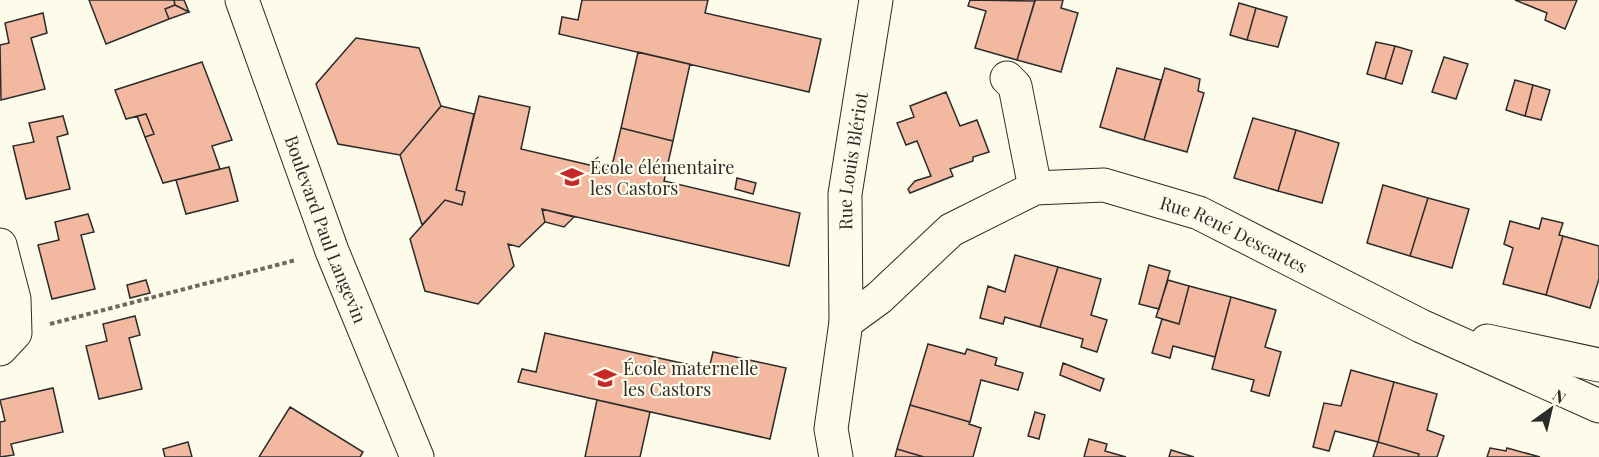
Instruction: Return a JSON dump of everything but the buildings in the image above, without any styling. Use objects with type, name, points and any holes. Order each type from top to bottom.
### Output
[{"type":"street","name":"Boulevard Paul Langevin","points":[[242,0],[332,251],[417,457]]},
{"type":"street","name":"Rue Louis Blériot","points":[[846,322],[845,194],[876,0]]},
{"type":"street","points":[[1007,78],[1015,86],[1035,188]]},
{"type":"street","name":"Rue René Descartes","points":[[846,322],[879,298],[951,230],[1035,188],[1104,184],[1199,213],[1421,326],[1599,406]]},
{"type":"street","points":[[0,245],[14,299],[7,341]]},
{"type":"street","points":[[836,457],[831,429],[846,322]]},
{"type":"street","name":"Rue René Descartes","points":[[1421,326],[1599,365]]},
{"type":"path","points":[[7,341],[332,251]]},
{"type":"place","name":"École élémentaire les Castors","points":[[572,177]]},
{"type":"place","name":"École maternelle les Castors","points":[[605,378]]}]
